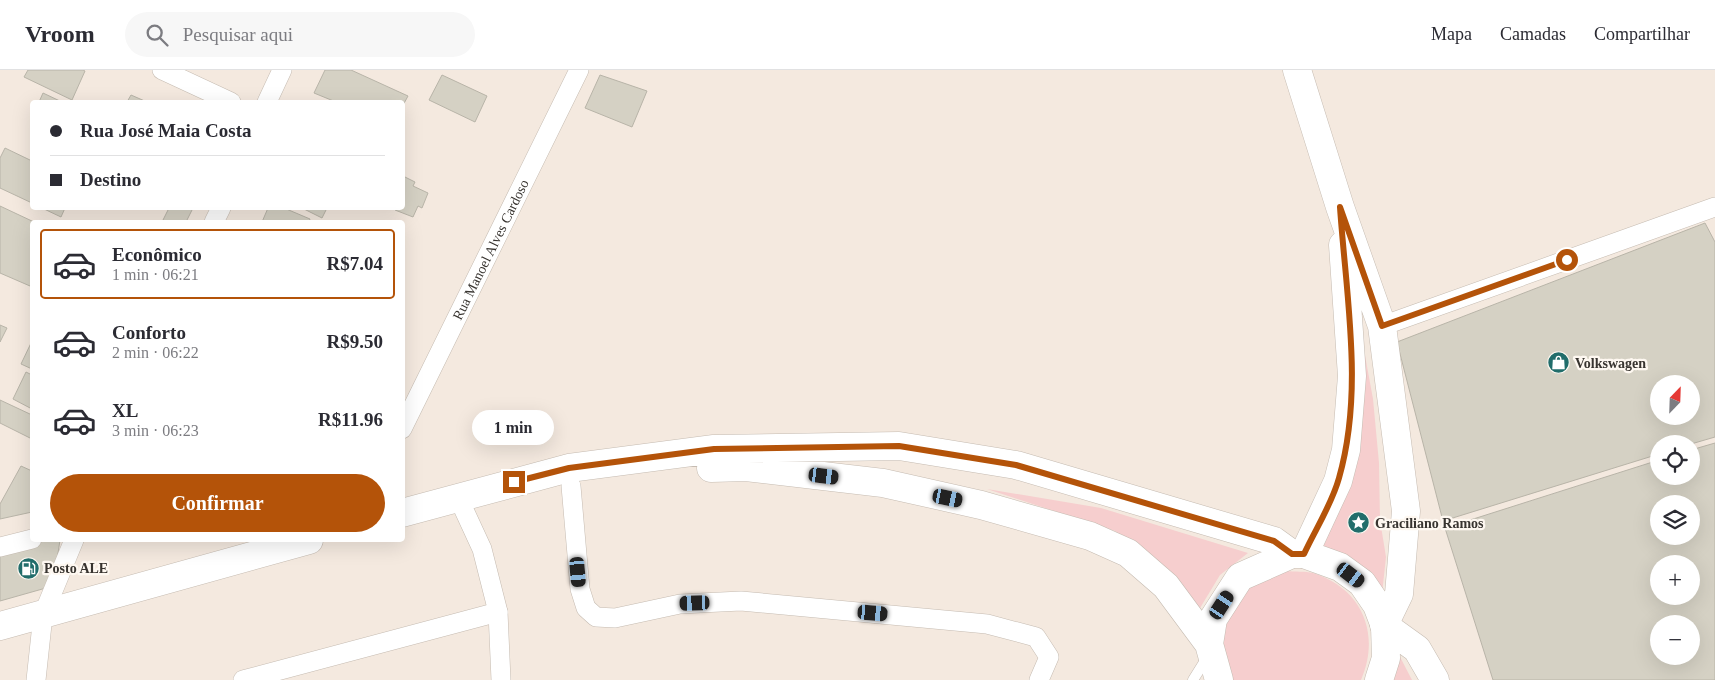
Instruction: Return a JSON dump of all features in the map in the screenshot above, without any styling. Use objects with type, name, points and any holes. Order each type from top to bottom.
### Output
[{"type":"main road","points":[[1297,70],[1340,207],[1382,326],[1406,511],[1399,594],[1384,625]]},
{"type":"main road","points":[[1210,649],[1213,619],[1240,577],[1298,554],[1338,481],[1346,450],[1352,376],[1340,207]]},
{"type":"main road","points":[[405,512],[458,496],[569,468],[714,449],[899,446],[1016,465],[1274,541],[1298,554],[1340,567],[1362,583],[1377,605],[1384,625],[1386,658],[1379,680]]},
{"type":"main road","points":[[496,486],[571,486],[684,469],[746,468],[883,483],[981,505],[1090,536],[1128,553],[1166,586],[1210,649],[1219,680]]},
{"type":"main road","points":[[0,626],[302,542]]},
{"type":"main road","points":[[1384,625],[1417,650],[1435,680]]},
{"type":"street","points":[[162,70],[227,100]]},
{"type":"street","points":[[268,100],[282,70]]},
{"type":"street","name":"Rua Manoel Alves Cardoso","points":[[405,423],[579,70]]},
{"type":"street","points":[[1382,326],[1715,207]]},
{"type":"street","points":[[571,486],[580,589],[586,608],[596,617],[614,618],[680,604],[740,602],[987,624],[1036,637],[1049,657],[1039,680]]},
{"type":"street","points":[[458,496],[482,549],[498,612],[501,680]]},
{"type":"street","points":[[0,547],[30,540]]},
{"type":"street","points":[[36,680],[43,614],[73,542]]},
{"type":"street","points":[[243,680],[498,612]]},
{"type":"lane","points":[[1193,680],[1210,649]]},
{"type":"shaded area","name":"Graciliano Ramos","points":[[1357,347],[1364,350],[1373,399],[1379,463],[1380,520],[1386,557],[1382,594],[1320,549]]},
{"type":"shaded area","points":[[987,489],[1101,508],[1248,553],[1220,575],[1197,613],[1165,571],[1115,531]]},
{"type":"shaded area","points":[[1286,571],[1313,573],[1330,580],[1355,601],[1363,615],[1368,630],[1367,663],[1361,680],[1231,680],[1221,638],[1228,614],[1242,593],[1262,579]]},
{"type":"shaded area","points":[[1398,653],[1412,680],[1390,680]]},
{"type":"building","points":[[28,70],[85,71],[72,100],[24,77]]},
{"type":"building","points":[[325,70],[351,70],[408,96],[405,102],[331,100],[314,93]]},
{"type":"building","points":[[442,75],[487,96],[475,122],[429,100]]},
{"type":"building","points":[[600,75],[647,91],[632,127],[585,108]]},
{"type":"building","points":[[43,93],[58,100],[40,100]]},
{"type":"building","points":[[131,95],[142,100],[128,100]]},
{"type":"building","points":[[5,148],[30,160],[30,202],[0,188],[0,158]]},
{"type":"building","points":[[405,177],[415,182],[413,186],[428,193],[422,208],[418,206],[413,217],[395,210],[405,210]]},
{"type":"building","points":[[0,206],[30,220],[30,286],[0,273]]},
{"type":"building","points":[[46,210],[64,210],[61,217]]},
{"type":"building","points":[[168,210],[192,210],[187,220],[163,220]]},
{"type":"building","points":[[267,210],[289,210],[310,219],[310,220],[263,220]]},
{"type":"building","points":[[306,210],[326,210],[322,218]]},
{"type":"building","name":"Volkswagen","points":[[1705,223],[1715,242],[1715,437],[1700,441],[1700,435],[1650,435],[1650,457],[1443,521],[1397,342]]},
{"type":"building","points":[[0,325],[7,328],[0,342]]},
{"type":"building","points":[[30,345],[30,368],[21,364]]},
{"type":"building","points":[[26,372],[30,374],[30,408],[13,399]]},
{"type":"building","points":[[0,400],[30,414],[30,438],[0,423]]},
{"type":"building","points":[[1715,443],[1715,680],[1493,680],[1445,528],[1650,463],[1650,485],[1700,485],[1700,447]]},
{"type":"building","points":[[21,466],[30,470],[30,512],[0,519],[0,504]]},
{"type":"building","name":"Posto ALE","points":[[30,541],[60,542],[53,586],[0,601],[0,549]]},
{"type":"place","name":"Volkswagen","points":[[1559,363]]},
{"type":"place","name":"Graciliano Ramos","points":[[1359,523]]},
{"type":"place","name":"Posto ALE","points":[[28,568]]},
{"type":"route","points":[[514,482],[569,468],[714,449],[899,446],[1016,465],[1274,541],[1292,554],[1304,554],[1338,481],[1346,450],[1352,376],[1340,207],[1382,326],[1567,260]]}]
